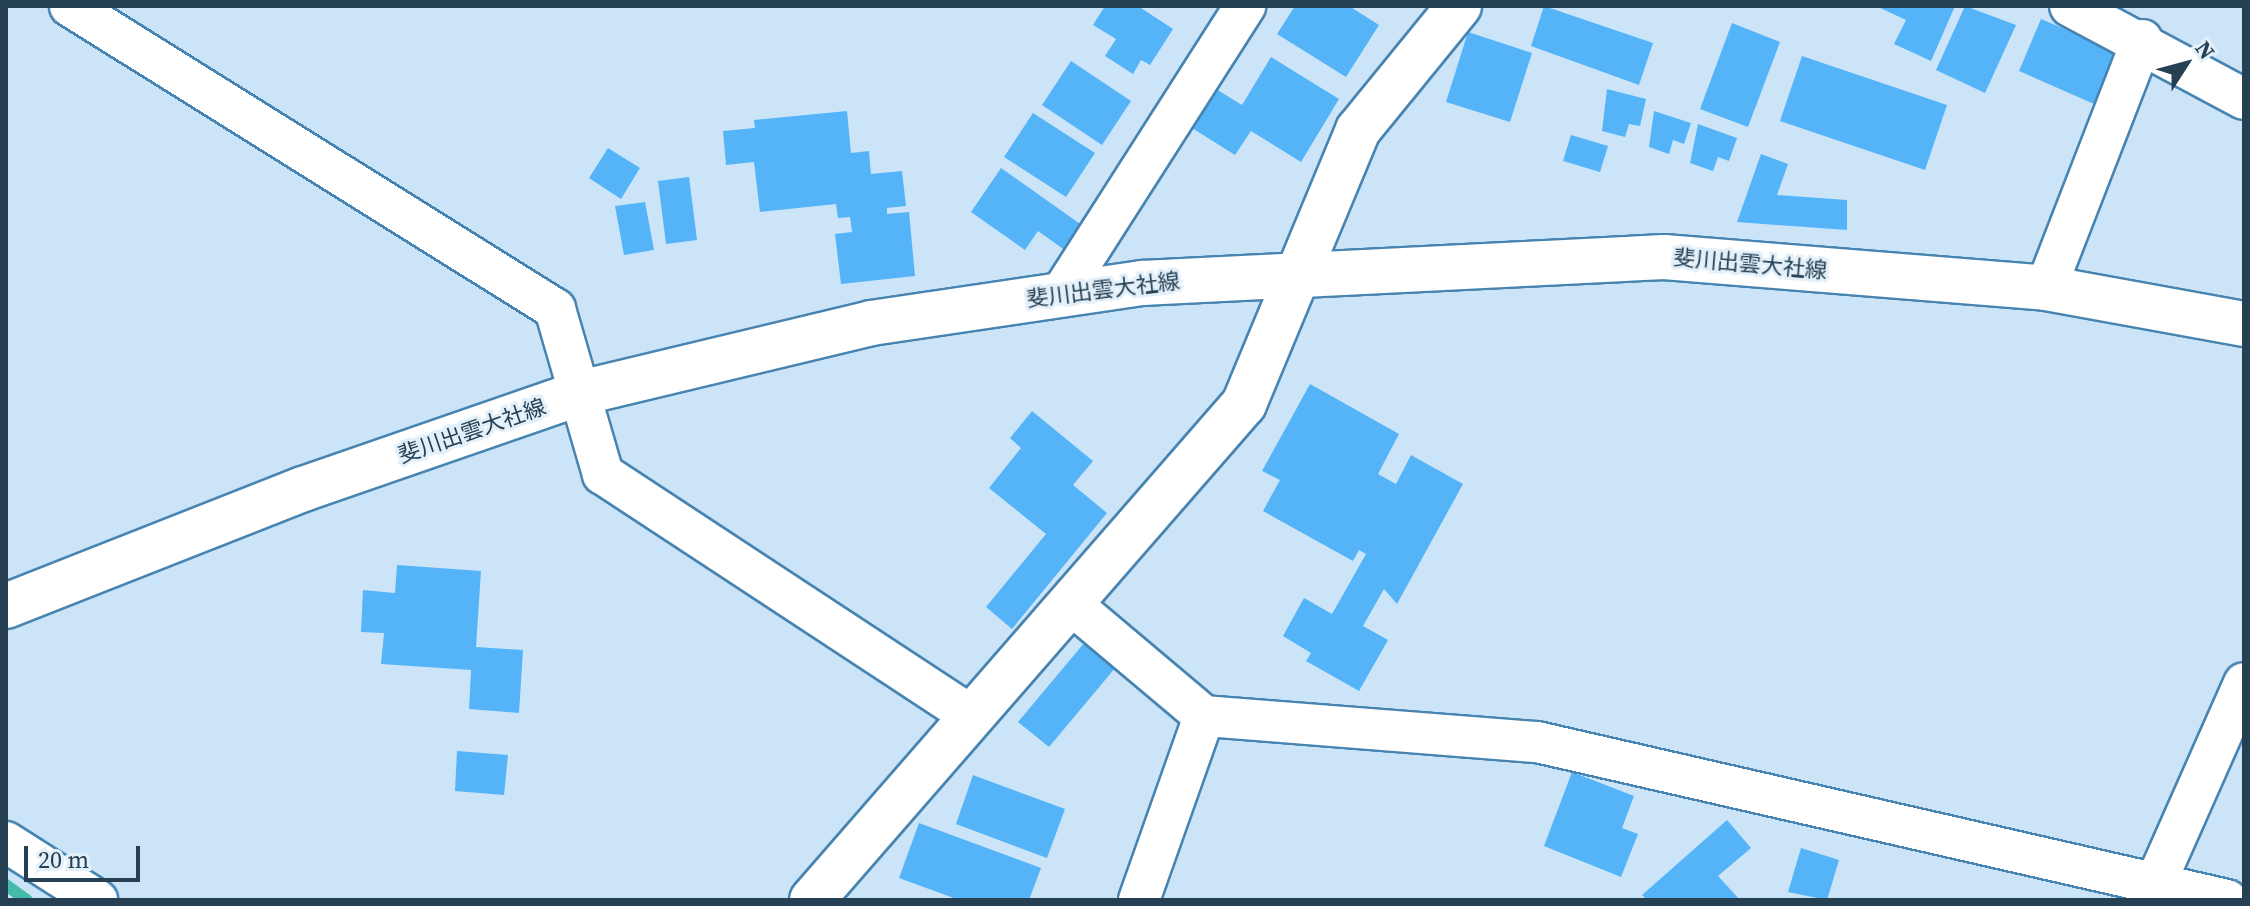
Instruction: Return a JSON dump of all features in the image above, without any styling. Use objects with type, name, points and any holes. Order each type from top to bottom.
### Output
[{"type":"main road","points":[[812,900],[969,714],[1071,604],[1244,404],[1296,271],[1358,130],[1459,6]]},
{"type":"main road","name":"斐川出雲大社線","points":[[6,606],[303,489],[580,393],[871,323],[1061,294],[1296,271],[1664,257],[2046,288],[2244,324]]},
{"type":"street","points":[[70,6],[555,309],[603,474],[969,714]]},
{"type":"street","points":[[1061,294],[1245,6]]},
{"type":"street","points":[[2070,6],[2142,40],[2244,99]]},
{"type":"street","points":[[2046,288],[2142,40]]},
{"type":"street","points":[[1071,604],[1204,716],[1537,742],[2152,892],[2227,900]]},
{"type":"street","points":[[2152,892],[2244,683]]},
{"type":"street","points":[[1139,900],[1204,716]]},
{"type":"street","points":[[6,842],[97,900]]},
{"type":"building","points":[[1105,6],[1138,6],[1173,29],[1150,65],[1141,60],[1133,74],[1105,56],[1116,39],[1093,25]]},
{"type":"building","points":[[1295,6],[1349,6],[1379,25],[1346,77],[1277,34]]},
{"type":"building","points":[[1544,6],[1653,43],[1639,85],[1531,46]]},
{"type":"building","points":[[1876,6],[1955,6],[1931,61],[1894,44],[1906,20]]},
{"type":"building","points":[[1965,6],[2016,25],[1985,93],[1936,70]]},
{"type":"building","points":[[2041,19],[2117,51],[2094,104],[2019,71]]},
{"type":"building","points":[[1732,23],[1780,42],[1748,127],[1700,109]]},
{"type":"building","points":[[1468,32],[1532,53],[1510,122],[1446,102]]},
{"type":"building","points":[[1802,56],[1947,105],[1925,170],[1780,121]]},
{"type":"building","points":[[1271,57],[1339,99],[1301,162],[1251,131],[1235,155],[1192,128],[1216,89],[1242,105]]},
{"type":"building","points":[[1071,61],[1131,101],[1102,145],[1042,105]]},
{"type":"building","points":[[1607,89],[1646,99],[1640,126],[1629,124],[1625,137],[1602,131]]},
{"type":"building","points":[[847,111],[851,153],[869,151],[871,174],[902,171],[906,206],[887,208],[887,214],[909,212],[915,276],[841,284],[835,234],[852,232],[850,217],[838,218],[836,204],[760,212],[754,162],[726,165],[723,131],[755,128],[754,120]]},
{"type":"building","points":[[1654,111],[1691,123],[1684,144],[1673,140],[1669,154],[1649,147]]},
{"type":"building","points":[[1033,113],[1095,153],[1066,197],[1004,157]]},
{"type":"building","points":[[1698,124],[1737,138],[1729,161],[1718,157],[1713,171],[1690,163]]},
{"type":"building","points":[[1571,135],[1608,146],[1600,172],[1563,161]]},
{"type":"building","points":[[608,148],[640,168],[621,199],[589,178]]},
{"type":"building","points":[[1761,154],[1788,164],[1777,195],[1847,200],[1847,230],[1737,222]]},
{"type":"building","points":[[1001,168],[1083,226],[1066,251],[1038,231],[1025,250],[971,212]]},
{"type":"building","points":[[689,177],[697,240],[666,244],[658,181]]},
{"type":"building","points":[[645,202],[654,250],[624,255],[615,206]]},
{"type":"building","points":[[1310,384],[1399,434],[1378,474],[1396,484],[1411,455],[1463,484],[1397,604],[1384,589],[1363,626],[1388,640],[1359,691],[1306,661],[1311,653],[1283,636],[1304,598],[1332,614],[1366,554],[1359,550],[1353,561],[1263,511],[1280,480],[1262,471]]},
{"type":"building","points":[[1032,411],[1093,461],[1073,485],[1107,513],[1012,629],[986,607],[1046,534],[989,488],[1021,448],[1010,438]]},
{"type":"building","points":[[397,565],[481,571],[476,647],[523,650],[519,713],[469,709],[471,670],[381,664],[384,633],[361,632],[363,590],[395,593]]},
{"type":"building","points":[[1085,642],[1116,667],[1049,747],[1018,722]]},
{"type":"building","points":[[457,751],[508,755],[504,795],[455,791]]},
{"type":"building","points":[[1572,772],[1634,796],[1622,828],[1638,834],[1621,877],[1544,846]]},
{"type":"building","points":[[973,775],[1065,809],[1047,858],[956,824]]},
{"type":"building","points":[[1727,820],[1751,848],[1718,876],[1740,900],[1647,900],[1642,895]]},
{"type":"building","points":[[919,823],[1041,868],[1029,900],[959,900],[899,878]]},
{"type":"building","points":[[1801,848],[1839,860],[1827,900],[1788,892]]},
{"type":"waterway","points":[[6,885],[27,900]]}]
